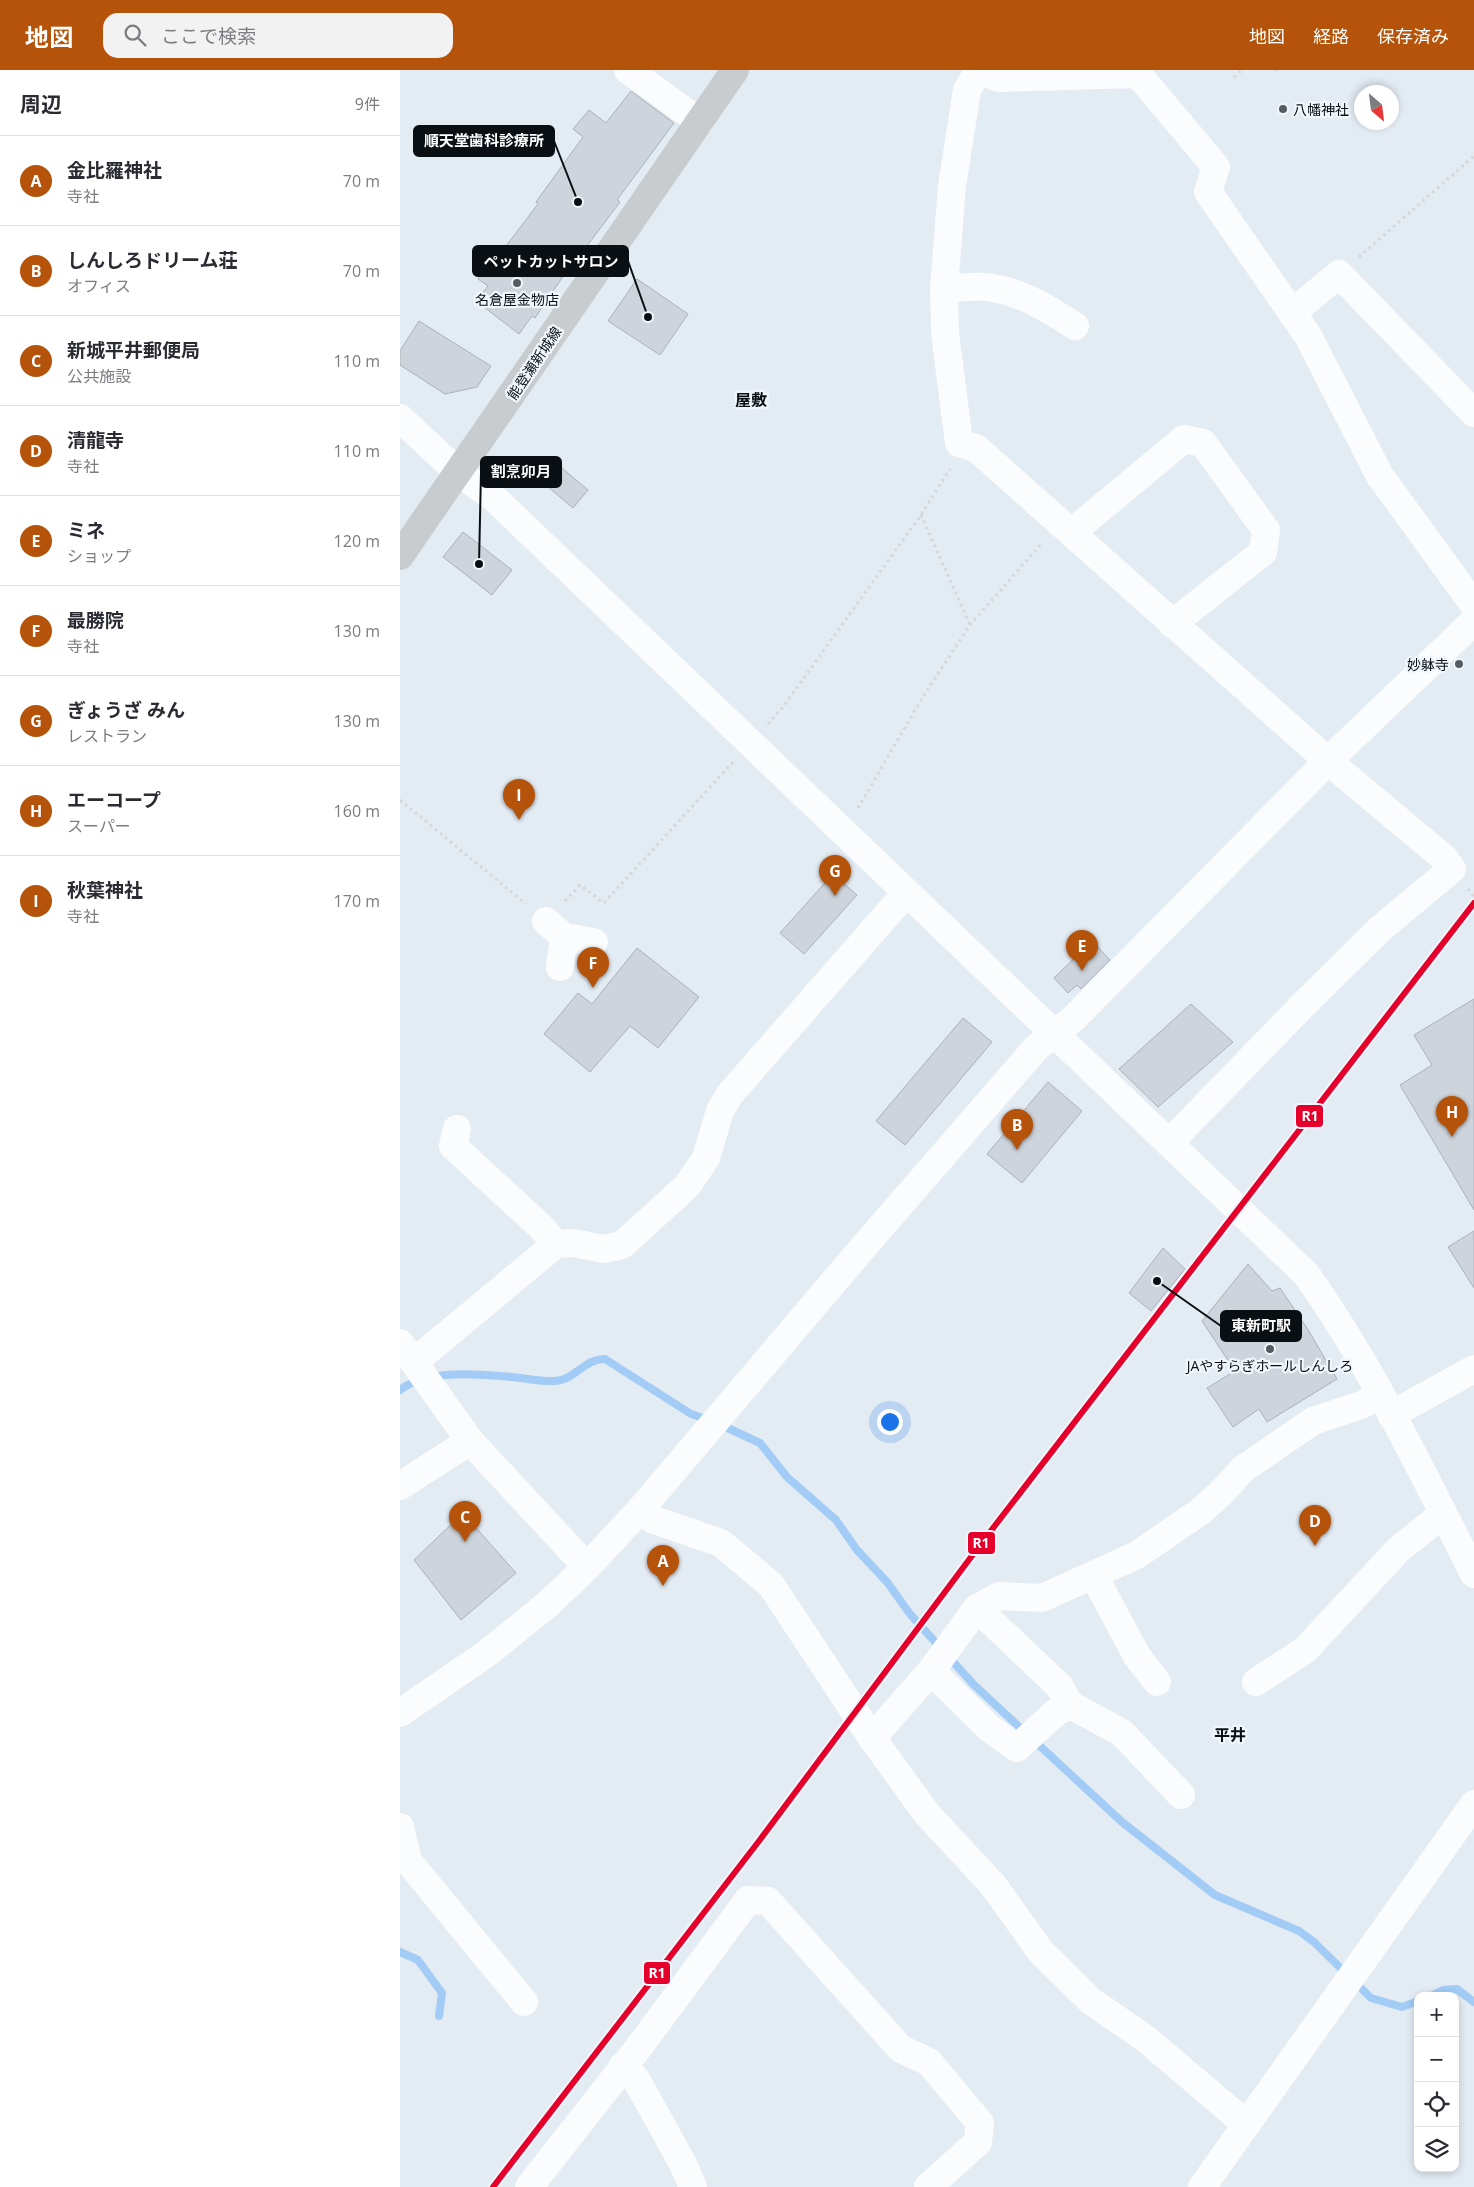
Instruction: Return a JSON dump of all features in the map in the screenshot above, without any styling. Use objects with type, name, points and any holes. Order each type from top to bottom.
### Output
[{"type":"main road","name":"能登瀬新城線","points":[[400,556],[735,70]]},
{"type":"street","points":[[628,70],[700,122]]},
{"type":"street","points":[[1169,1143],[1305,1002],[1380,929],[1452,869],[1444,858],[1328,761],[976,448],[959,443],[945,333],[944,288],[952,186],[967,90],[979,70],[998,78],[1138,72],[1216,167],[1208,192],[1308,336],[1380,476],[1474,605]]},
{"type":"street","points":[[1292,313],[1339,274],[1474,413]]},
{"type":"street","points":[[944,288],[986,287],[1010,292],[1041,303],[1075,326]]},
{"type":"street","points":[[400,418],[458,472],[493,497],[839,830],[1306,1274],[1333,1312],[1386,1405],[1474,1574]]},
{"type":"street","points":[[1066,527],[1184,439],[1203,443],[1266,530],[1263,552],[1172,624]]},
{"type":"street","points":[[400,1713],[486,1654],[548,1604],[587,1567],[640,1510],[1036,1048],[1072,1020],[1328,761],[1474,621]]},
{"type":"street","points":[[587,1567],[470,1441],[407,1352],[556,1244],[573,1242],[604,1250],[622,1245],[687,1186],[706,1158],[720,1111],[730,1094],[906,893]]},
{"type":"street","points":[[560,967],[555,929],[594,942]]},
{"type":"street","points":[[457,1129],[453,1146],[540,1226],[556,1244]]},
{"type":"street","points":[[872,1738],[931,1671],[977,1608],[999,1596],[1042,1598],[1137,1555],[1201,1511],[1243,1469],[1313,1421],[1361,1405],[1386,1405],[1474,1369]]},
{"type":"street","points":[[400,1486],[470,1441]]},
{"type":"street","points":[[640,1510],[654,1520],[721,1543],[771,1585],[872,1738],[927,1814],[993,1885],[1041,1952],[1091,2001],[1146,2039],[1246,2124]]},
{"type":"street","points":[[1256,1682],[1305,1650],[1398,1549],[1443,1514]]},
{"type":"street","points":[[1094,1576],[1137,1656],[1157,1682]]},
{"type":"street","points":[[977,1608],[1060,1687],[1070,1704],[1122,1733],[1181,1795]]},
{"type":"street","points":[[931,1671],[989,1728],[1017,1748],[1054,1714],[1070,1704]]},
{"type":"street","points":[[1202,2187],[1474,1804]]},
{"type":"street","points":[[400,1827],[408,1861],[524,2002]]},
{"type":"street","points":[[528,2187],[622,2067],[748,1900],[768,1901],[901,2049],[929,2062],[980,2123],[978,2142],[928,2187]]},
{"type":"street","points":[[622,2067],[636,2079],[683,2164],[693,2187]]},
{"type":"path","points":[[1234,77],[1242,70]]},
{"type":"path","points":[[1339,274],[1474,156]]},
{"type":"path","points":[[400,800],[555,929],[580,885],[604,903],[784,707],[921,515],[952,467],[959,443]]},
{"type":"path","points":[[921,515],[970,625]]},
{"type":"path","points":[[839,830],[861,806],[924,695],[970,625],[1066,527]]},
{"type":"building","points":[[631,91],[674,123],[617,200],[620,202],[568,269],[535,318],[532,316],[519,334],[476,301],[488,286],[478,279],[500,248],[503,250],[538,204],[536,202],[583,137],[573,129],[589,110],[606,123]]},
{"type":"building","points":[[637,279],[688,314],[660,355],[608,321]]},
{"type":"building","points":[[419,321],[491,366],[477,387],[445,394],[400,365],[400,351]]},
{"type":"building","points":[[550,458],[588,490],[573,508],[535,476]]},
{"type":"building","points":[[463,532],[512,570],[492,595],[443,557]]},
{"type":"building","points":[[833,874],[857,895],[804,954],[780,933]]},
{"type":"building","points":[[1092,941],[1110,960],[1081,989],[1077,985],[1068,993],[1054,978]]},
{"type":"building","points":[[637,948],[699,997],[658,1048],[630,1026],[590,1072],[544,1034],[578,993],[592,1004]]},
{"type":"building","points":[[1474,999],[1474,1210],[1400,1085],[1432,1065],[1414,1035]]},
{"type":"building","points":[[1191,1004],[1233,1042],[1158,1107],[1119,1069]]},
{"type":"building","points":[[963,1018],[992,1042],[905,1145],[876,1121]]},
{"type":"building","points":[[1048,1082],[1082,1111],[1022,1183],[987,1154]]},
{"type":"building","points":[[1474,1231],[1474,1288],[1448,1247]]},
{"type":"building","points":[[1163,1248],[1185,1269],[1151,1311],[1129,1293]]},
{"type":"building","name":"JAやすらぎホールしんしろ","points":[[1248,1264],[1272,1291],[1280,1288],[1307,1328],[1337,1379],[1267,1422],[1259,1409],[1233,1427],[1207,1388],[1235,1371],[1202,1321]]},
{"type":"building","points":[[463,1513],[516,1573],[461,1620],[414,1560]]},
{"type":"waterway","points":[[400,1390],[411,1383],[424,1379],[470,1374],[544,1381],[562,1380],[592,1362],[605,1359],[691,1414],[709,1420]]},
{"type":"waterway","points":[[719,1424],[760,1443],[787,1477],[836,1520],[857,1550],[887,1582],[910,1614],[974,1685],[1122,1822],[1215,1895],[1299,1931],[1314,1942],[1371,1998],[1402,2007],[1414,2002]]},
{"type":"waterway","points":[[400,1952],[418,1960],[442,1993],[439,2016]]},
{"type":"waterway","points":[[1439,1992],[1457,1989],[1474,2002]]},
{"type":"transit line","name":"R1","points":[[493,2187],[759,1841],[980,1545],[1474,903]]},
{"type":"place","name":"八幡神社","points":[[1283,109]]},
{"type":"place","name":"順天堂歯科診療所","points":[[578,202]]},
{"type":"place","name":"名倉屋金物店","points":[[517,283]]},
{"type":"place","name":"ペットカットサロン","points":[[648,317]]},
{"type":"place","name":"割烹卯月","points":[[479,564]]},
{"type":"place","name":"妙躰寺","points":[[1459,664]]},
{"type":"place","name":"秋葉神社","points":[[519,820]]},
{"type":"place","name":"ぎょうざ みん","points":[[835,896]]},
{"type":"place","name":"ミネ","points":[[1082,971]]},
{"type":"place","name":"最勝院","points":[[593,988]]},
{"type":"place","name":"エーコープ","points":[[1452,1137]]},
{"type":"place","name":"しんしろドリーム荘","points":[[1017,1150]]},
{"type":"place","name":"東新町駅","points":[[1157,1281]]},
{"type":"place","name":"JAやすらぎホールしんしろ","points":[[1270,1349]]},
{"type":"place","name":"新城平井郵便局","points":[[465,1542]]},
{"type":"place","name":"清龍寺","points":[[1315,1546]]},
{"type":"place","name":"金比羅神社","points":[[663,1586]]},
{"type":"district","name":"屋敷","points":[[751,400]]},
{"type":"district","name":"平井","points":[[1230,1735]]}]
